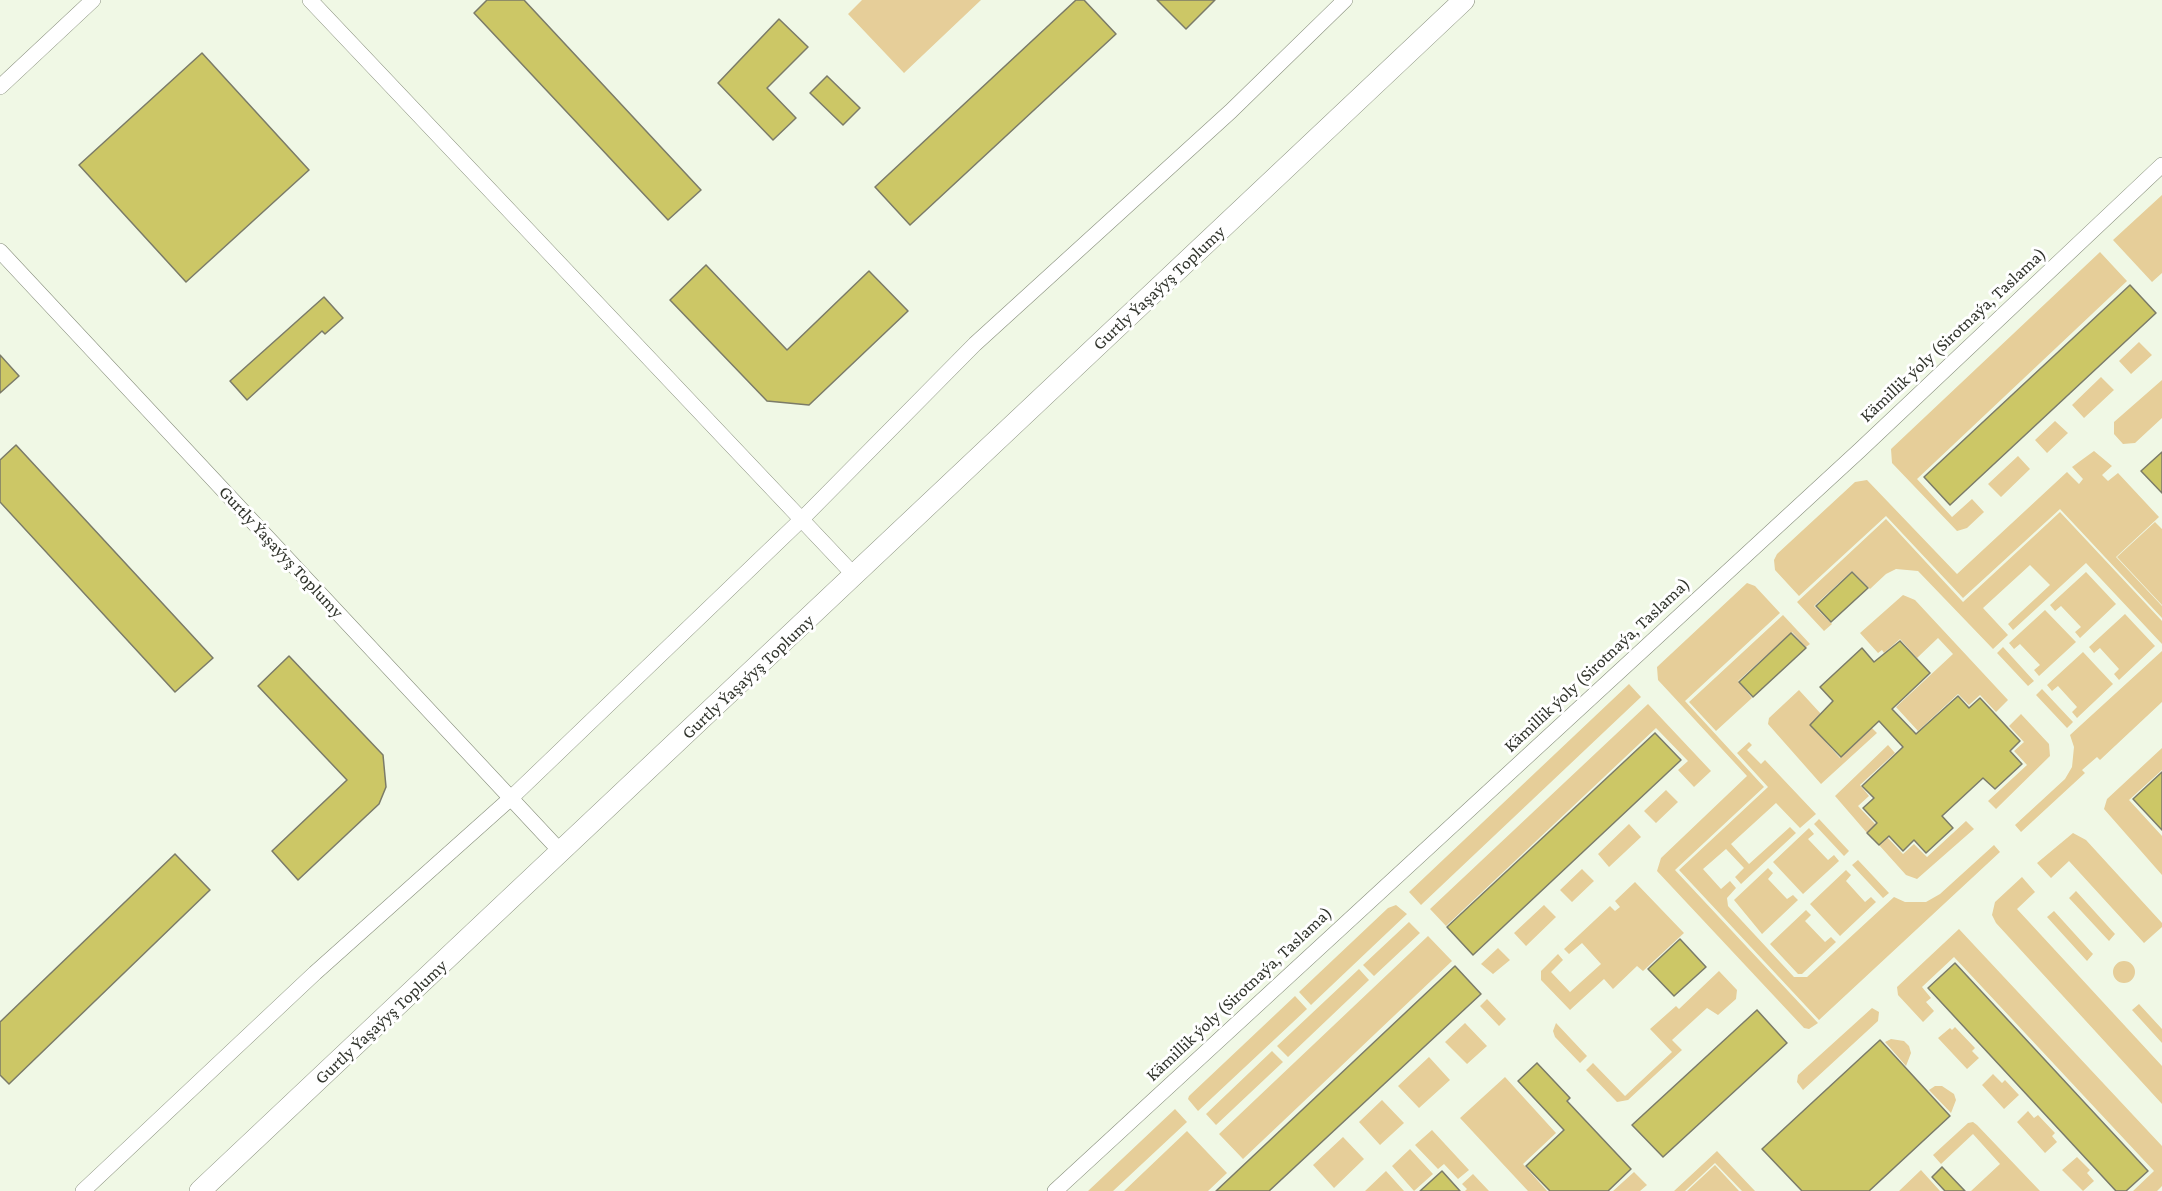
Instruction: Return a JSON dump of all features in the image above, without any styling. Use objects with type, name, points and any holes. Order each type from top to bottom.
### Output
[{"type":"street","points":[[0,87],[93,0]]},
{"type":"street","points":[[310,0],[855,576]]},
{"type":"street","points":[[83,1191],[315,973],[511,798],[802,519],[975,344],[1231,111],[1345,0]]},
{"type":"street","name":"Gurtly Ýaşaýyş Toplumy","points":[[200,1191],[562,853],[1464,0]]},
{"type":"street","name":"Kämillik ýoly (Sirotnaýa, Taslama)","points":[[1055,1191],[1860,450],[2162,165]]},
{"type":"street","name":"Gurtly Ýaşaýyş Toplumy","points":[[0,252],[562,853]]},
{"type":"shaded area","points":[[862,0],[981,0],[904,73],[848,14]]},
{"type":"shaded area","points":[[2162,195],[2162,273],[2152,282],[2113,240]]},
{"type":"shaded area","points":[[2100,252],[2127,281],[1917,479],[1952,517],[1972,499],[1984,512],[1967,528],[1957,531],[1892,463],[1891,449]]},
{"type":"shaded area","points":[[2139,342],[2152,355],[2131,374],[2119,361]]},
{"type":"shaded area","points":[[2101,377],[2114,390],[2084,418],[2072,405]]},
{"type":"shaded area","points":[[2162,380],[2162,418],[2135,443],[2123,444],[2114,434],[2114,422]]},
{"type":"shaded area","points":[[2055,421],[2068,433],[2047,453],[2035,440]]},
{"type":"shaded area","points":[[2094,451],[2112,466],[2102,475],[2108,481],[2118,473],[2159,517],[2116,557],[2162,606],[2162,618],[2060,509],[1963,598],[1886,516],[1799,596],[1775,570],[1774,560],[1777,554],[1855,482],[1867,480],[1957,574],[2067,472],[2079,484],[2083,479],[2072,467]]},
{"type":"shaded area","points":[[2018,456],[2030,469],[2001,497],[1988,484]]},
{"type":"shaded area","points":[[2060,512],[2162,621],[2162,644],[2086,563],[2013,630],[2008,624],[2050,585],[2030,565],[1983,608],[2008,635],[1993,649],[1918,571],[1896,569],[1886,574],[1870,589],[1852,571],[1814,606],[1832,624],[1824,631],[1797,602],[1886,519],[1963,602]]},
{"type":"shaded area","points":[[2155,522],[2162,529],[2162,605],[2117,557]]},
{"type":"shaded area","points":[[2086,572],[2116,604],[2080,638],[2075,632],[2081,627],[2061,606],[2055,611],[2050,605]]},
{"type":"shaded area","points":[[1747,583],[1755,586],[1780,613],[1685,701],[1764,787],[1675,870],[1818,1023],[1809,1029],[1804,1028],[1657,871],[1661,858],[1747,776],[1658,680],[1657,667]]},
{"type":"shaded area","points":[[1903,595],[1915,600],[2008,700],[1996,712],[1980,695],[1969,705],[1958,694],[1918,731],[1896,707],[1953,654],[1938,638],[1917,658],[1900,639],[1884,653],[1882,650],[1878,653],[1860,633]]},
{"type":"shaded area","points":[[2045,610],[2076,642],[2039,676],[2034,670],[2040,665],[2020,644],[2014,649],[2009,643]]},
{"type":"shaded area","points":[[2125,614],[2155,646],[2119,680],[2114,674],[2119,669],[2100,648],[2094,653],[2089,647]]},
{"type":"shaded area","points":[[1783,615],[1810,644],[1806,647],[1792,632],[1738,681],[1752,698],[1716,731],[1689,702]]},
{"type":"shaded area","points":[[2003,647],[2034,681],[2028,686],[1997,653]]},
{"type":"shaded area","points":[[2162,651],[2162,702],[2100,760],[2097,757],[2082,770],[2085,773],[2021,832],[2015,825],[2065,779],[2072,767],[2074,747],[2070,735]]},
{"type":"shaded area","points":[[2083,652],[2113,684],[2077,718],[2072,712],[2077,707],[2058,686],[2052,691],[2047,685]]},
{"type":"shaded area","points":[[1629,684],[1641,697],[1421,905],[1409,892]]},
{"type":"shaded area","points":[[2042,689],[2073,722],[2067,728],[2036,695]]},
{"type":"shaded area","points":[[1799,690],[1821,714],[1810,725],[1840,758],[1872,728],[1877,733],[1821,784],[1768,724],[1769,718]]},
{"type":"shaded area","points":[[1648,704],[1711,771],[1694,787],[1678,770],[1688,761],[1656,728],[1446,926],[1430,909]]},
{"type":"shaded area","points":[[2021,714],[2049,744],[2050,756],[1996,809],[1988,801],[2027,765],[2014,751],[2024,742],[2009,726]]},
{"type":"shaded area","points":[[1749,742],[1752,745],[1747,750],[1761,764],[1765,760],[1816,814],[1800,828],[1776,803],[1731,844],[1749,864],[1790,827],[1796,833],[1741,884],[1735,877],[1744,868],[1726,849],[1703,869],[1721,889],[1730,881],[1736,888],[1727,898],[1728,906],[1794,977],[1807,977],[1894,897],[1905,902],[1926,902],[1940,894],[1994,845],[2000,852],[1819,1020],[1679,870],[1768,787],[1737,753]]},
{"type":"shaded area","points":[[1888,745],[1895,753],[1860,785],[1869,796],[1858,806],[1876,825],[1867,833],[1835,796]]},
{"type":"shaded area","points":[[2162,748],[2162,770],[2129,800],[2162,836],[2162,875],[2104,809],[2107,799]]},
{"type":"shaded area","points":[[1666,790],[1678,802],[1656,823],[1644,811]]},
{"type":"shaded area","points":[[1819,819],[1849,851],[1844,856],[1814,824]]},
{"type":"shaded area","points":[[1966,821],[1974,829],[1917,879],[1906,875],[1879,845],[1887,837],[1903,854],[1914,844],[1927,857]]},
{"type":"shaded area","points":[[1629,824],[1641,837],[1609,867],[1598,854]]},
{"type":"shaded area","points":[[1809,828],[1814,834],[1808,839],[1828,860],[1834,855],[1839,861],[1803,894],[1773,862]]},
{"type":"shaded area","points":[[2073,833],[2086,840],[2162,923],[2162,927],[2144,943],[2069,861],[2051,878],[2037,863]]},
{"type":"shaded area","points":[[1858,860],[1889,893],[1883,898],[1852,865]]},
{"type":"shaded area","points":[[1768,868],[1773,873],[1768,879],[1787,899],[1793,895],[1798,900],[1762,934],[1734,900]]},
{"type":"shaded area","points":[[1582,869],[1594,881],[1572,902],[1560,890]]},
{"type":"shaded area","points":[[1846,870],[1851,875],[1846,881],[1865,902],[1871,897],[1876,902],[1840,936],[1810,904]]},
{"type":"shaded area","points":[[2022,877],[2035,892],[2017,909],[2162,1066],[2162,1104],[1996,923],[1992,915],[1995,902]]},
{"type":"shaded area","points":[[1635,882],[1684,933],[1643,971],[1637,966],[1613,989],[1604,979],[1570,1010],[1541,980],[1541,971],[1558,954],[1563,960],[1551,972],[1570,992],[1601,964],[1582,943],[1569,954],[1564,949],[1610,906],[1615,911],[1620,907],[1615,901]]},
{"type":"shaded area","points":[[2076,891],[2115,934],[2109,941],[2069,898]]},
{"type":"shaded area","points":[[1396,905],[1407,914],[1311,1005],[1299,992],[1388,908]]},
{"type":"shaded area","points":[[1544,905],[1556,917],[1526,946],[1514,933]]},
{"type":"shaded area","points":[[1806,910],[1811,915],[1805,921],[1825,942],[1831,937],[1836,942],[1802,974],[1798,974],[1770,944]]},
{"type":"shaded area","points":[[2054,911],[2093,954],[2087,961],[2047,917]]},
{"type":"shaded area","points":[[1409,922],[1420,933],[1374,976],[1363,965]]},
{"type":"shaded area","points":[[1959,929],[2162,1146],[2162,1186],[2157,1191],[2133,1191],[2154,1171],[1954,957],[1922,987],[1931,998],[1926,1002],[1934,1011],[1923,1022],[1898,995],[1897,987]]},
{"type":"shaded area","points":[[1428,936],[1452,961],[1243,1159],[1219,1134]]},
{"type":"shaded area","points":[[1498,948],[1510,960],[1493,974],[1481,964]]},
{"type":"shaded area","points":[[2124,961],[2132,964],[2135,972],[2132,980],[2124,983],[2116,980],[2113,972],[2116,964]]},
{"type":"shaded area","points":[[1359,969],[1369,980],[1288,1057],[1277,1046]]},
{"type":"shaded area","points":[[1719,971],[1737,990],[1736,999],[1718,1015],[1707,1008],[1672,1040],[1682,1050],[1628,1100],[1617,1102],[1586,1070],[1593,1063],[1625,1096],[1672,1052],[1650,1029],[1676,1006],[1679,1009]]},
{"type":"shaded area","points":[[1295,996],[1307,1009],[1198,1111],[1188,1099],[1189,1096]]},
{"type":"shaded area","points":[[1487,999],[1506,1019],[1499,1026],[1480,1006]]},
{"type":"shaded area","points":[[2139,1004],[2162,1029],[2162,1043],[2132,1010]]},
{"type":"shaded area","points":[[1872,1008],[1879,1012],[1878,1021],[1803,1090],[1797,1082],[1798,1075]]},
{"type":"shaded area","points":[[1465,1023],[1487,1046],[1467,1064],[1445,1042]]},
{"type":"shaded area","points":[[1556,1023],[1587,1056],[1580,1063],[1555,1037],[1553,1031]]},
{"type":"shaded area","points":[[1955,1027],[1975,1048],[1972,1051],[1979,1058],[1967,1069],[1938,1038],[1950,1028],[1952,1030]]},
{"type":"shaded area","points":[[1891,1039],[1904,1041],[1909,1046],[1911,1053],[1906,1066],[1885,1042]]},
{"type":"shaded area","points":[[1272,1051],[1283,1062],[1216,1125],[1206,1114]]},
{"type":"shaded area","points":[[1429,1057],[1450,1080],[1419,1108],[1398,1086]]},
{"type":"shaded area","points":[[1993,1074],[2002,1083],[2005,1080],[2019,1095],[2004,1109],[1982,1085]]},
{"type":"shaded area","points":[[1505,1077],[1556,1133],[1523,1164],[1547,1191],[1528,1191],[1460,1118]]},
{"type":"shaded area","points":[[1935,1086],[1942,1086],[1954,1094],[1956,1100],[1951,1113],[1929,1090]]},
{"type":"shaded area","points":[[1382,1100],[1404,1123],[1380,1145],[1359,1122]]},
{"type":"shaded area","points":[[1175,1109],[1187,1122],[1113,1191],[1088,1191]]},
{"type":"shaded area","points":[[2028,1111],[2034,1118],[2038,1115],[2055,1133],[2052,1136],[2057,1142],[2045,1153],[2017,1122]]},
{"type":"shaded area","points":[[1973,1122],[2040,1191],[1971,1191],[2000,1164],[1973,1134],[1941,1164],[1933,1155],[1968,1123]]},
{"type":"shaded area","points":[[1432,1130],[1469,1170],[1458,1179],[1444,1164],[1438,1169],[1415,1145]]},
{"type":"shaded area","points":[[1187,1131],[1227,1173],[1208,1191],[1124,1191]]},
{"type":"shaded area","points":[[1343,1137],[1364,1159],[1334,1188],[1313,1165]]},
{"type":"shaded area","points":[[1410,1149],[1433,1174],[1414,1191],[1392,1166]]},
{"type":"shaded area","points":[[1717,1151],[1755,1191],[1742,1191],[1715,1163],[1685,1191],[1674,1191]]},
{"type":"shaded area","points":[[2077,1157],[2090,1170],[2087,1173],[2094,1181],[2083,1191],[2062,1170]]},
{"type":"shaded area","points":[[1715,1165],[1739,1191],[1687,1191]]},
{"type":"shaded area","points":[[1921,1170],[1940,1191],[1899,1191]]},
{"type":"shaded area","points":[[1386,1171],[1404,1191],[1365,1191]]},
{"type":"shaded area","points":[[1634,1172],[1647,1185],[1640,1191],[1613,1191]]},
{"type":"shaded area","points":[[1473,1174],[1489,1191],[1465,1191],[1467,1189],[1462,1184]]},
{"type":"building","points":[[487,0],[524,0],[701,190],[668,220],[474,13]]},
{"type":"building","points":[[1076,0],[1084,0],[1116,34],[910,225],[875,187]]},
{"type":"building","points":[[1157,0],[1215,0],[1186,29]]},
{"type":"building","points":[[779,19],[808,47],[767,88],[796,118],[773,140],[718,83]]},
{"type":"building","points":[[202,53],[309,170],[186,282],[79,165]]},
{"type":"building","points":[[827,76],[860,108],[843,125],[810,93]]},
{"type":"building","points":[[706,265],[787,350],[869,271],[908,311],[809,405],[767,401],[670,300]]},
{"type":"building","points":[[2130,285],[2156,313],[1950,505],[1924,477]]},
{"type":"building","points":[[324,297],[343,318],[325,334],[322,331],[247,400],[230,381]]},
{"type":"building","points":[[0,355],[19,376],[0,393]]},
{"type":"building","points":[[16,445],[213,658],[175,692],[0,502],[0,460]]},
{"type":"building","points":[[2162,452],[2162,493],[2141,471]]},
{"type":"building","points":[[1852,572],[1868,588],[1831,622],[1816,606]]},
{"type":"building","points":[[1791,633],[1806,648],[1753,697],[1739,682]]},
{"type":"building","points":[[1900,641],[1930,673],[1892,709],[1916,734],[1958,696],[1969,708],[1980,698],[2020,741],[2010,751],[2022,764],[1995,789],[1983,778],[1942,816],[1953,828],[1926,853],[1914,840],[1903,851],[1889,836],[1879,845],[1867,833],[1877,823],[1863,808],[1874,798],[1862,786],[1903,747],[1879,721],[1841,757],[1810,725],[1833,701],[1820,687],[1862,648],[1874,662]]},
{"type":"building","points":[[289,656],[383,755],[386,787],[379,804],[298,880],[272,851],[347,780],[258,686]]},
{"type":"building","points":[[1655,733],[1681,760],[1473,955],[1447,927]]},
{"type":"building","points":[[2162,772],[2162,830],[2133,799]]},
{"type":"building","points":[[175,854],[210,890],[9,1084],[0,1075],[0,1022]]},
{"type":"building","points":[[1680,939],[1706,967],[1674,996],[1648,969]]},
{"type":"building","points":[[1955,963],[2148,1171],[2126,1191],[2116,1191],[1928,988]]},
{"type":"building","points":[[1455,966],[1481,994],[1269,1191],[1216,1191]]},
{"type":"building","points":[[1757,1010],[1787,1043],[1663,1157],[1632,1125]]},
{"type":"building","points":[[1880,1040],[1950,1116],[1869,1191],[1802,1191],[1762,1149]]},
{"type":"building","points":[[1537,1063],[1570,1098],[1567,1101],[1631,1169],[1608,1191],[1550,1191],[1526,1166],[1564,1130],[1518,1081]]},
{"type":"building","points":[[1942,1167],[1965,1191],[1945,1191],[1932,1177]]},
{"type":"building","points":[[1442,1171],[1460,1191],[1420,1191]]}]
